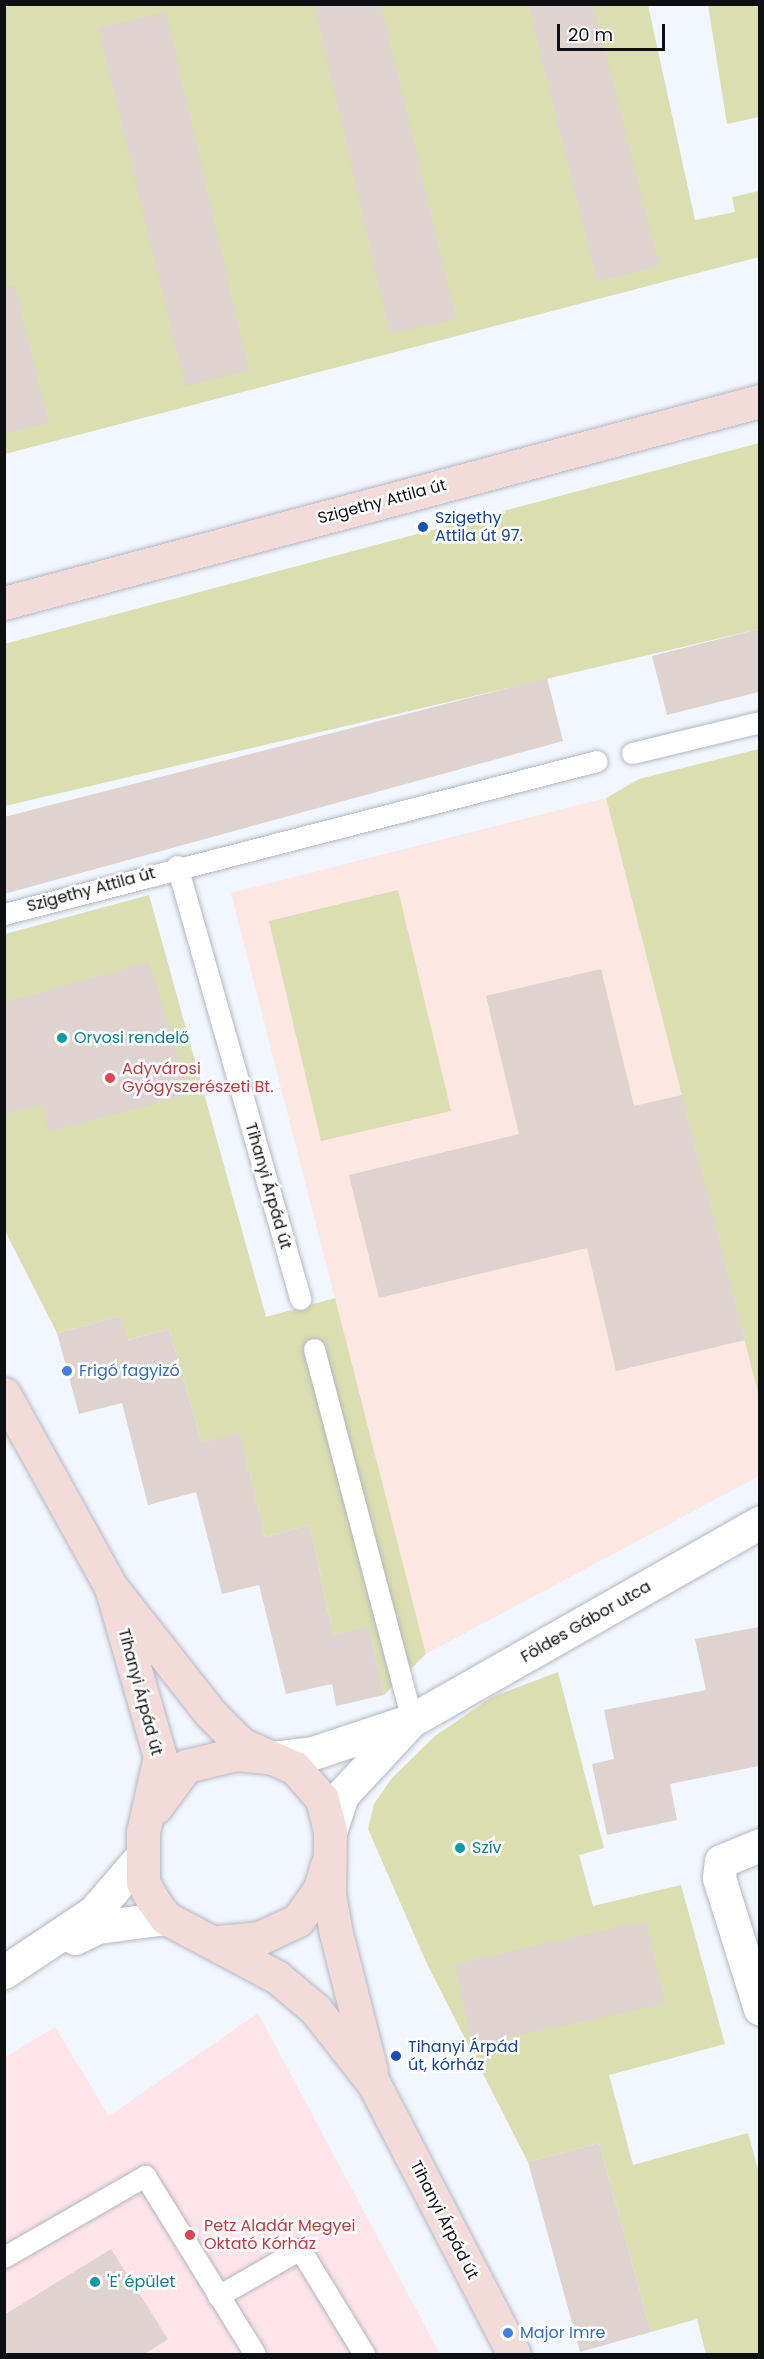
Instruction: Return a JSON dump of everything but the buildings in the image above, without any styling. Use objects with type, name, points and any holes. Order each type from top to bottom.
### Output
[{"type":"street","name":"Szigethy Attila út","points":[[4,603],[759,400]]},
{"type":"street","name":"Tihanyi Árpád út","points":[[4,1394],[111,1587],[227,1733],[314,1784],[330,1845],[336,1933],[375,2084]]},
{"type":"street","name":"Földes Gábor utca","points":[[272,1758],[313,1753],[412,1720],[759,1522]]},
{"type":"street","name":"Tihanyi Árpád út","points":[[111,1587],[160,1757],[142,1844],[143,1882],[166,1918],[219,1942],[277,1977],[316,2010],[375,2084],[514,2355]]},
{"type":"street","name":"Földes Gábor utca","points":[[330,1845],[342,1795],[412,1720]]},
{"type":"street","name":"Tihanyi Árpád út","points":[[142,1844],[186,1766],[236,1754],[272,1758]]},
{"type":"street","points":[[9,1969],[94,1912],[142,1844]]},
{"type":"street","name":"Tihanyi Árpád út","points":[[219,1942],[260,1938],[298,1920],[320,1888],[330,1845]]},
{"type":"street","points":[[759,1845],[721,1861],[719,1878],[759,2009]]},
{"type":"street","points":[[9,1969],[98,1927],[166,1918]]},
{"type":"lane","points":[[632,753],[759,722]]},
{"type":"lane","name":"Szigethy Attila út","points":[[4,914],[177,866],[597,761]]},
{"type":"lane","name":"Tihanyi Árpád út","points":[[177,866],[300,1299]]},
{"type":"lane","points":[[314,1349],[412,1720]]},
{"type":"lane","points":[[4,2257],[145,2176],[255,2355]]},
{"type":"lane","points":[[219,2296],[300,2249],[364,2355]]},
{"type":"shaded area","points":[[606,798],[759,1397],[759,1476],[426,1654],[231,893]]},
{"type":"shaded area","name":"Petz Aladár Megyei Oktató Kórház","points":[[258,2013],[440,2354],[5,2354],[5,2057],[55,2027],[109,2116]]},
{"type":"green space","points":[[5,5],[648,5],[695,220],[735,212],[732,197],[759,191],[759,257],[5,454]]},
{"type":"green space","points":[[708,5],[759,5],[759,117],[727,124]]},
{"type":"green space","points":[[759,443],[759,629],[5,806],[4,644]]},
{"type":"green space","points":[[759,749],[759,1397],[606,798],[639,779]]},
{"type":"green space","points":[[398,890],[451,1111],[321,1141],[269,921]]},
{"type":"green space","points":[[149,895],[266,1317],[335,1298],[426,1654],[384,1695],[369,1628],[333,1635],[310,1525],[265,1537],[239,1433],[202,1443],[169,1329],[127,1340],[121,1316],[57,1333],[5,1231],[5,934]]},
{"type":"green space","points":[[558,1672],[604,1848],[579,1855],[593,1906],[681,1885],[725,2044],[609,2075],[633,2165],[748,2133],[759,2173],[759,2354],[706,2354],[697,2319],[651,2332],[599,2143],[528,2162],[427,1964],[368,1829],[374,1804],[392,1778],[435,1736],[492,1697]]},
{"type":"place","name":"Szigethy Attila út 97.","points":[[423,527]]},
{"type":"place","name":"Orvosi rendelő","points":[[62,1038]]},
{"type":"place","name":"Adyvárosi Gyógyszerészeti Bt.","points":[[110,1078]]},
{"type":"place","name":"Frigó fagyizó","points":[[67,1371]]},
{"type":"place","name":"Szív","points":[[460,1848]]},
{"type":"place","name":"Tihanyi Árpád út, kórház","points":[[396,2056]]},
{"type":"place","name":"Petz Aladár Megyei Oktató Kórház","points":[[190,2235]]},
{"type":"place","name":"'E' épület","points":[[95,2282]]},
{"type":"place","name":"Major Imre","points":[[508,2333]]}]
